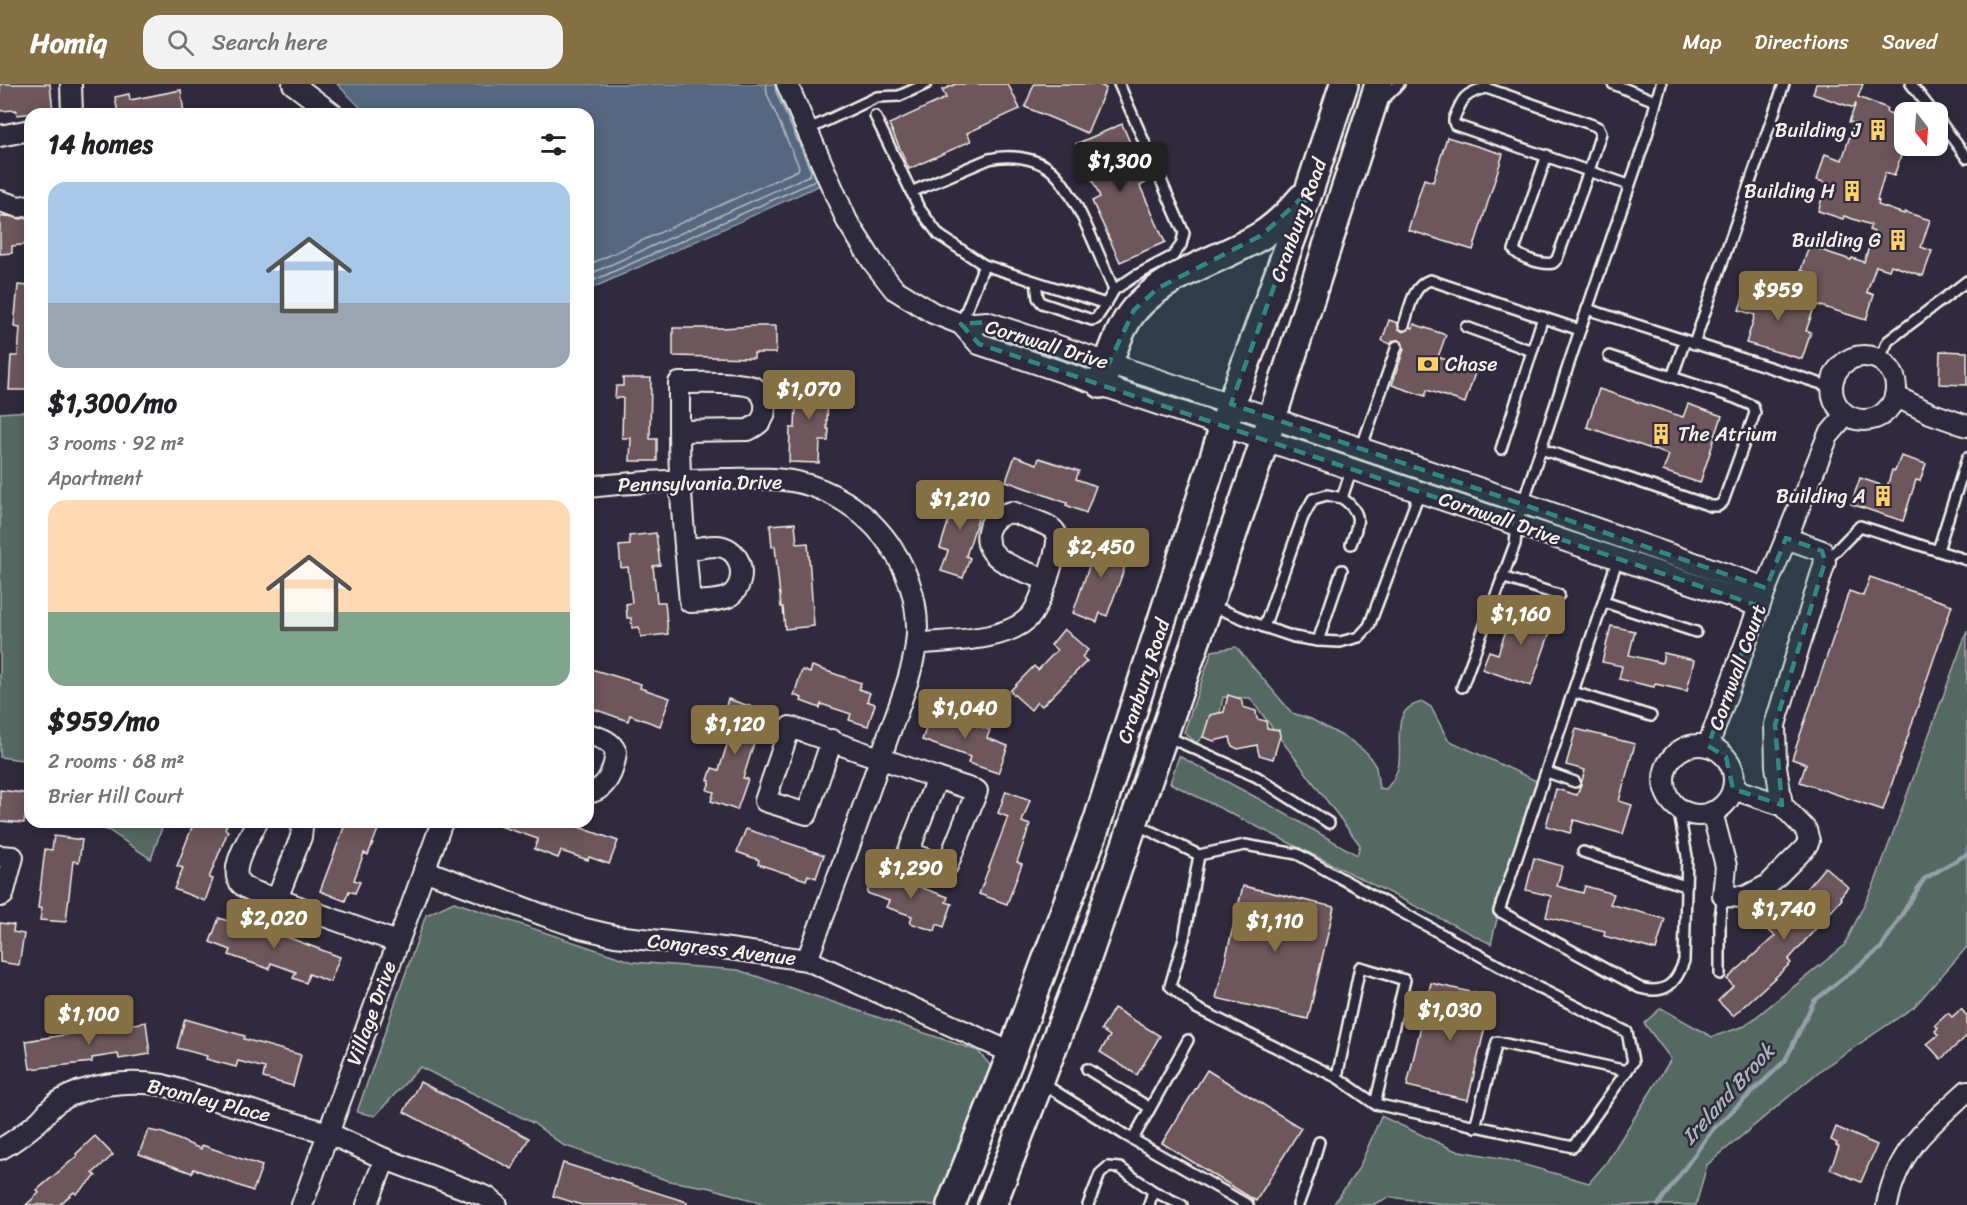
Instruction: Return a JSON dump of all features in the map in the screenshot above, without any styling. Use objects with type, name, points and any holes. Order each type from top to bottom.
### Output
[{"type":"main road","name":"Cranbury Road","points":[[951,1205],[1012,1053],[1098,823],[1228,415],[1309,191],[1344,84]]},
{"type":"main road","name":"Cranbury Road","points":[[992,1205],[1086,964],[1268,429],[1379,84]]},
{"type":"main road","points":[[1105,374],[1121,332],[1134,310],[1158,288],[1262,235],[1278,223],[1309,191]]},
{"type":"street","points":[[71,84],[72,108]]},
{"type":"street","points":[[293,84],[325,108]]},
{"type":"street","points":[[787,84],[847,221],[880,271],[894,289],[933,313],[961,324]]},
{"type":"street","points":[[0,136],[24,131]]},
{"type":"street","points":[[0,201],[24,206]]},
{"type":"street","name":"Cornwall Drive","points":[[961,324],[987,322],[1105,374],[1268,429],[1352,468],[1618,558],[1762,597]]},
{"type":"street","points":[[1862,356],[1879,360],[1888,367],[1896,386],[1891,406],[1884,413],[1866,420],[1846,416],[1834,402],[1831,387],[1838,369],[1844,363],[1862,356]]},
{"type":"street","points":[[679,431],[748,430],[757,426],[762,420],[765,402],[754,387],[743,384],[679,383],[679,431],[679,480],[690,602],[720,600],[729,596],[740,583],[741,566],[732,552],[722,547],[686,550]]},
{"type":"street","points":[[1895,396],[1930,413],[1967,426]]},
{"type":"street","name":"Cornwall Court","points":[[1708,746],[1762,597],[1828,436],[1846,416]]},
{"type":"street","name":"Cornwall Drive","points":[[1268,429],[1361,448],[1523,503],[1762,597]]},
{"type":"street","name":"Pennsylvania Drive","points":[[594,485],[653,480],[781,480],[819,489],[854,508],[883,536],[904,570],[914,600],[916,644],[903,696],[807,960]]},
{"type":"street","points":[[1782,805],[1776,766],[1775,725],[1825,562],[1822,551],[1786,538]]},
{"type":"street","points":[[916,644],[1001,634],[1013,629],[1032,613],[1047,580]]},
{"type":"street","points":[[594,736],[608,741],[616,752],[610,776],[604,785],[594,792]]},
{"type":"street","points":[[832,740],[937,778]]},
{"type":"street","points":[[1695,745],[1708,746],[1718,750],[1726,758],[1734,778],[1733,789],[1721,807],[1712,812],[1700,815],[1688,814],[1669,800],[1664,789],[1667,765],[1674,755],[1684,748],[1695,745]]},
{"type":"street","points":[[1712,812],[1726,866],[1723,897],[1745,897],[1768,885],[1805,848],[1809,841],[1806,831],[1782,805],[1733,789]]},
{"type":"street","points":[[254,828],[236,866],[236,875],[240,883],[397,942]]},
{"type":"street","points":[[277,898],[303,828]]},
{"type":"street","name":"Village Drive","points":[[302,1205],[440,828]]},
{"type":"street","points":[[0,856],[13,857],[3,895],[0,896]]},
{"type":"street","name":"Congress Avenue","points":[[424,870],[543,915],[581,928],[615,936],[807,960],[1012,1053]]},
{"type":"street","name":"Bromley Place","points":[[0,1149],[39,1121],[56,1103],[77,1092],[126,1082],[163,1085],[328,1133],[385,1159],[487,1197],[497,1205]]},
{"type":"street","points":[[1887,1205],[1898,1171],[1914,1143],[1935,1119],[1967,1091]]},
{"type":"street","points":[[368,1205],[385,1159]]},
{"type":"lane","points":[[807,130],[877,97],[899,96],[926,84]]},
{"type":"lane","points":[[1036,282],[1038,298],[1042,303],[1092,320],[1096,319],[1114,290],[1173,256],[1181,245],[1184,233],[1119,84]]},
{"type":"lane","points":[[1370,114],[1400,84]]},
{"type":"lane","points":[[1613,84],[1655,101]]},
{"type":"lane","points":[[1462,687],[1515,544],[1517,524],[1523,503],[1647,135],[1661,84]]},
{"type":"lane","points":[[1672,377],[1690,343],[1784,84]]},
{"type":"lane","points":[[1911,84],[1925,102]]},
{"type":"lane","points":[[1547,155],[1514,250],[1520,255],[1547,264],[1557,259],[1589,171],[1601,133],[1599,128],[1593,125],[1486,88],[1473,91],[1462,98],[1454,119],[1455,125],[1547,155],[1589,171],[1629,185]]},
{"type":"lane","points":[[875,116],[919,208],[939,236],[984,265],[1106,304]]},
{"type":"lane","points":[[1948,132],[1967,158]]},
{"type":"lane","points":[[911,192],[1000,156],[1023,158],[1051,169],[1072,196],[1114,290]]},
{"type":"lane","points":[[961,324],[984,265]]},
{"type":"lane","points":[[1404,325],[1416,289],[1422,283],[1430,280],[1580,330]]},
{"type":"lane","points":[[1879,360],[1888,341],[1967,281]]},
{"type":"lane","points":[[1587,309],[1831,387]]},
{"type":"lane","points":[[1501,448],[1543,317]]},
{"type":"lane","points":[[1466,327],[1532,351]]},
{"type":"lane","points":[[1361,448],[1396,346]]},
{"type":"lane","points":[[1541,449],[1711,506],[1718,506],[1723,502],[1755,413],[1754,406],[1609,356]]},
{"type":"lane","points":[[1938,550],[1967,458]]},
{"type":"lane","points":[[1342,498],[1352,468]]},
{"type":"lane","points":[[1208,605],[1294,637],[1340,642],[1359,638],[1369,626],[1420,491]]},
{"type":"lane","points":[[1264,627],[1302,517],[1313,499],[1327,495],[1342,498],[1354,507],[1357,514],[1357,526],[1351,544]]},
{"type":"lane","points":[[1825,562],[1860,525],[1967,560]]},
{"type":"lane","points":[[1618,558],[1499,911],[1640,988],[1653,992],[1668,986],[1678,978],[1684,962],[1687,856],[1678,808]]},
{"type":"lane","points":[[1318,640],[1342,570]]},
{"type":"lane","points":[[1502,577],[1559,595]]},
{"type":"lane","points":[[1604,602],[1696,632]]},
{"type":"lane","points":[[1573,692],[1651,716]]},
{"type":"lane","points":[[1164,735],[1257,777],[1329,823]]},
{"type":"lane","points":[[1547,772],[1575,782]]},
{"type":"lane","points":[[1134,823],[1199,855],[1245,846],[1297,854],[1537,987],[1627,1032],[1633,1062],[1573,1147],[1375,1104],[1336,1077],[1196,1008],[1170,986],[1184,938],[1199,855]]},
{"type":"lane","points":[[1583,852],[1685,886]]},
{"type":"lane","points":[[1719,974],[1720,917],[1723,897]]},
{"type":"lane","points":[[1336,1077],[1360,967],[1405,980],[1375,1104]]},
{"type":"lane","points":[[1133,1139],[1188,1040]]},
{"type":"lane","points":[[1476,1127],[1497,1042],[1627,1071]]},
{"type":"lane","points":[[1087,1069],[1150,1108]]},
{"type":"lane","points":[[1040,1082],[1248,1205]]},
{"type":"lane","points":[[1298,1205],[1319,1142]]},
{"type":"lane","points":[[1088,1205],[1100,1174],[1108,1167],[1120,1168],[1153,1191],[1182,1205]]},
{"type":"lane","points":[[1149,1205],[1153,1191]]},
{"type":"highlighted area","points":[[1309,191],[1231,404],[1766,588],[1786,538],[1822,551],[1825,562],[1775,725],[1782,805],[1733,789],[1726,757],[1708,746],[1759,606],[979,344],[961,324],[987,322],[1109,363],[1134,310],[1158,288],[1262,235]]},
{"type":"green space","points":[[24,411],[24,760],[0,757],[0,413]]},
{"type":"green space","points":[[1967,631],[1967,947],[1914,1007],[1822,1069],[1707,1165],[1696,1205],[1451,1205],[1390,1197],[1372,1205],[1333,1205],[1359,1168],[1381,1116],[1454,1150],[1500,1158],[1589,1183],[1606,1163],[1671,1059],[1644,1023],[1661,1008],[1712,1037],[1745,1026],[1844,946],[1875,882]]},
{"type":"green space","points":[[1236,647],[1292,713],[1311,719],[1351,741],[1367,753],[1376,767],[1379,788],[1386,789],[1397,770],[1402,718],[1413,705],[1423,702],[1431,707],[1448,740],[1543,784],[1499,911],[1491,944],[1170,783],[1179,756],[1357,855],[1360,845],[1250,698],[1223,697],[1218,723],[1196,743],[1184,732],[1212,651]]},
{"type":"green space","points":[[98,828],[162,828],[151,859],[108,830]]},
{"type":"green space","points":[[454,902],[633,962],[738,970],[978,1051],[990,1065],[990,1085],[942,1205],[768,1205],[711,1188],[669,1181],[563,1145],[533,1123],[420,1067],[375,1116],[357,1112],[426,915]]},
{"type":"water","points":[[337,84],[787,84],[829,181],[594,287],[594,108],[361,108]]},
{"type":"building","points":[[0,84],[50,84],[53,108],[24,108],[24,114],[17,115],[16,110],[0,111]]},
{"type":"building","points":[[956,84],[1008,84],[1020,109],[967,133],[971,141],[909,169],[889,124],[946,98],[942,90]]},
{"type":"building","points":[[1034,84],[1098,84],[1106,88],[1087,133],[1025,107]]},
{"type":"building","points":[[1816,84],[1863,84],[1858,97],[1887,108],[1886,112],[1894,115],[1894,156],[1901,156],[1894,176],[1885,173],[1877,200],[1878,205],[1930,220],[1921,247],[1932,251],[1923,276],[1891,265],[1889,270],[1876,266],[1867,292],[1874,295],[1866,320],[1808,302],[1817,276],[1801,270],[1809,246],[1864,262],[1874,232],[1869,230],[1871,225],[1844,216],[1843,219],[1818,211],[1827,183],[1817,180],[1825,154],[1842,160],[1854,123],[1849,122],[1856,103],[1854,108],[1813,94]]},
{"type":"building","points":[[181,90],[183,108],[117,108],[115,97],[129,94],[130,100]]},
{"type":"building","points":[[1122,124],[1147,182],[1140,186],[1165,242],[1120,262],[1092,201],[1100,197],[1076,144]]},
{"type":"building","points":[[1447,137],[1503,154],[1473,250],[1408,230],[1424,179],[1433,182]]},
{"type":"building","points":[[0,217],[24,218],[24,245],[12,246],[12,253],[0,254]]},
{"type":"building","points":[[18,285],[24,286],[24,390],[9,390],[11,356],[18,356],[20,328],[14,327]]},
{"type":"building","points":[[1747,286],[1789,299],[1790,296],[1815,305],[1806,331],[1811,332],[1802,359],[1746,343],[1755,315],[1739,310]]},
{"type":"building","name":"Chase","points":[[1389,320],[1398,323],[1399,329],[1403,332],[1410,327],[1413,328],[1414,324],[1446,335],[1438,357],[1476,370],[1465,403],[1427,390],[1425,396],[1392,385],[1404,349],[1399,340],[1391,344],[1382,341]]},
{"type":"building","points":[[776,326],[776,353],[754,353],[754,358],[673,356],[673,328]]},
{"type":"building","points":[[1940,351],[1967,352],[1967,385],[1939,384]]},
{"type":"building","points":[[623,378],[651,378],[650,439],[657,439],[657,461],[630,461],[631,438],[622,438],[623,398],[615,398],[616,386],[623,386]]},
{"type":"building","points":[[797,378],[828,379],[828,441],[820,441],[819,463],[789,462],[790,428],[795,428]]},
{"type":"building","name":"The Atrium","points":[[1599,389],[1683,417],[1688,404],[1722,416],[1700,483],[1663,471],[1669,455],[1587,427]]},
{"type":"building","points":[[1015,456],[1037,464],[1039,458],[1079,471],[1076,479],[1096,486],[1086,513],[1066,505],[1067,503],[1006,481]]},
{"type":"building","name":"Building A","points":[[1901,456],[1926,464],[1920,481],[1916,480],[1903,521],[1851,504],[1860,478],[1887,487],[1892,470],[1895,471]]},
{"type":"building","points":[[961,489],[985,497],[966,556],[970,558],[963,578],[941,571],[948,551],[940,548],[949,519],[944,517],[951,495],[958,497]]},
{"type":"building","points":[[795,523],[797,544],[808,543],[814,626],[785,629],[775,546],[772,547],[770,525]]},
{"type":"building","points":[[656,533],[660,565],[653,566],[657,602],[665,602],[668,634],[641,637],[639,627],[632,628],[631,618],[627,618],[626,604],[632,603],[628,567],[621,568],[619,546],[630,545],[629,536]]},
{"type":"building","points":[[1099,534],[1127,545],[1120,565],[1125,567],[1107,616],[1100,613],[1097,622],[1073,613]]},
{"type":"building","points":[[1870,577],[1952,605],[1883,810],[1800,782],[1806,764],[1792,759],[1849,591],[1863,596]]},
{"type":"building","points":[[1515,604],[1555,618],[1531,686],[1482,669],[1489,651],[1498,654]]},
{"type":"building","points":[[1611,626],[1635,631],[1629,655],[1662,663],[1664,653],[1694,660],[1687,691],[1619,679],[1622,666],[1602,662]]},
{"type":"building","points":[[1064,629],[1088,650],[1082,657],[1087,661],[1042,706],[1037,702],[1031,710],[1010,691],[1034,666],[1038,670],[1057,650],[1051,645]]},
{"type":"building","points":[[812,666],[861,683],[859,689],[870,693],[867,701],[875,704],[868,726],[849,720],[851,714],[821,704],[820,708],[801,701],[802,698],[794,695],[802,670],[810,673]]},
{"type":"building","points":[[594,670],[641,684],[640,688],[670,698],[660,726],[630,715],[628,721],[594,709]]},
{"type":"building","points":[[1228,695],[1241,699],[1243,707],[1256,711],[1257,719],[1266,721],[1267,728],[1279,730],[1280,736],[1273,759],[1259,755],[1257,745],[1238,749],[1232,746],[1230,737],[1214,741],[1203,737],[1210,715],[1224,712]]},
{"type":"building","points":[[728,699],[761,710],[754,729],[758,731],[743,778],[748,779],[737,810],[711,801],[714,792],[707,790],[712,768],[719,770],[734,723],[722,719]]},
{"type":"building","points":[[942,709],[963,716],[962,720],[990,730],[987,738],[1008,746],[998,773],[968,763],[970,757],[922,740],[931,714],[940,717]]},
{"type":"building","points":[[1576,729],[1635,744],[1619,801],[1632,805],[1623,834],[1574,820],[1570,833],[1546,826],[1556,789],[1577,795],[1581,784],[1585,770],[1566,765]]},
{"type":"building","points":[[0,790],[24,793],[24,823],[0,821]]},
{"type":"building","points":[[1006,791],[1030,800],[1022,822],[1030,825],[1017,862],[1022,864],[1007,904],[979,894],[1008,817],[998,813]]},
{"type":"building","points":[[192,828],[225,828],[228,831],[209,878],[213,879],[205,901],[174,889],[183,868],[177,866]]},
{"type":"building","points":[[344,828],[379,828],[368,855],[364,853],[354,880],[360,882],[355,893],[349,891],[345,901],[320,891]]},
{"type":"building","points":[[506,828],[582,828],[618,841],[609,864],[561,851],[558,858],[534,849],[538,839]]},
{"type":"building","points":[[746,829],[824,855],[816,878],[808,875],[806,880],[758,864],[759,860],[737,852]]},
{"type":"building","points":[[54,836],[82,840],[79,862],[73,861],[66,922],[40,920],[42,908],[38,908],[45,849],[52,850]]},
{"type":"building","points":[[1534,858],[1562,866],[1557,886],[1583,893],[1585,886],[1614,894],[1610,904],[1665,919],[1656,950],[1604,936],[1605,931],[1546,917],[1551,896],[1526,890]]},
{"type":"building","points":[[1825,867],[1848,887],[1840,897],[1842,899],[1788,960],[1791,963],[1733,1016],[1718,1001],[1733,986],[1727,979],[1775,936],[1767,929],[1786,907],[1792,911],[1809,892],[1806,889]]},
{"type":"building","points":[[875,868],[897,876],[897,879],[948,897],[946,902],[952,904],[944,927],[937,924],[935,931],[910,923],[912,916],[886,907],[889,901],[867,893]]},
{"type":"building","points":[[1243,886],[1334,907],[1308,1019],[1216,998]]},
{"type":"building","points":[[219,918],[240,925],[242,920],[340,957],[330,982],[309,974],[306,983],[293,978],[296,972],[271,963],[269,969],[229,955],[231,950],[210,942]]},
{"type":"building","points":[[0,923],[14,925],[13,932],[24,934],[19,965],[0,962]]},
{"type":"building","points":[[1431,983],[1492,997],[1468,1100],[1407,1086]]},
{"type":"building","points":[[1114,1008],[1160,1036],[1137,1075],[1100,1052],[1110,1036],[1101,1030]]},
{"type":"building","points":[[1961,1009],[1967,1016],[1967,1036],[1941,1059],[1927,1044],[1938,1035],[1935,1031],[1938,1028],[1935,1025],[1948,1013],[1952,1017]]},
{"type":"building","points":[[185,1019],[301,1055],[293,1086],[263,1078],[265,1068],[238,1061],[236,1067],[177,1048]]},
{"type":"building","points":[[146,1022],[150,1054],[119,1059],[118,1054],[92,1058],[92,1062],[30,1069],[26,1041]]},
{"type":"building","points":[[1207,1070],[1301,1128],[1256,1201],[1162,1143]]},
{"type":"building","points":[[420,1082],[529,1138],[512,1169],[404,1112]]},
{"type":"building","points":[[1836,1127],[1877,1145],[1861,1182],[1830,1169],[1839,1147],[1831,1140]]},
{"type":"building","points":[[148,1130],[163,1133],[201,1149],[202,1145],[262,1166],[253,1191],[194,1169],[192,1173],[139,1154]]},
{"type":"building","points":[[95,1136],[113,1155],[93,1173],[96,1176],[76,1194],[74,1192],[59,1205],[26,1205],[39,1193],[37,1190],[77,1156],[76,1154]]},
{"type":"building","points":[[563,1163],[687,1202],[687,1205],[582,1205],[553,1196]]},
{"type":"waterway","name":"Ireland Brook","points":[[1658,1205],[1713,1129],[1785,1061],[1814,1001],[1881,948],[1924,879],[1967,854]]},
{"type":"place","name":"Building J","points":[[1878,130]]},
{"type":"place","name":"Building H","points":[[1852,191]]},
{"type":"place","name":"Building G","points":[[1898,240]]},
{"type":"place","name":"Chase","points":[[1428,364]]},
{"type":"place","name":"The Atrium","points":[[1661,434]]},
{"type":"place","name":"Building A","points":[[1883,496]]}]
